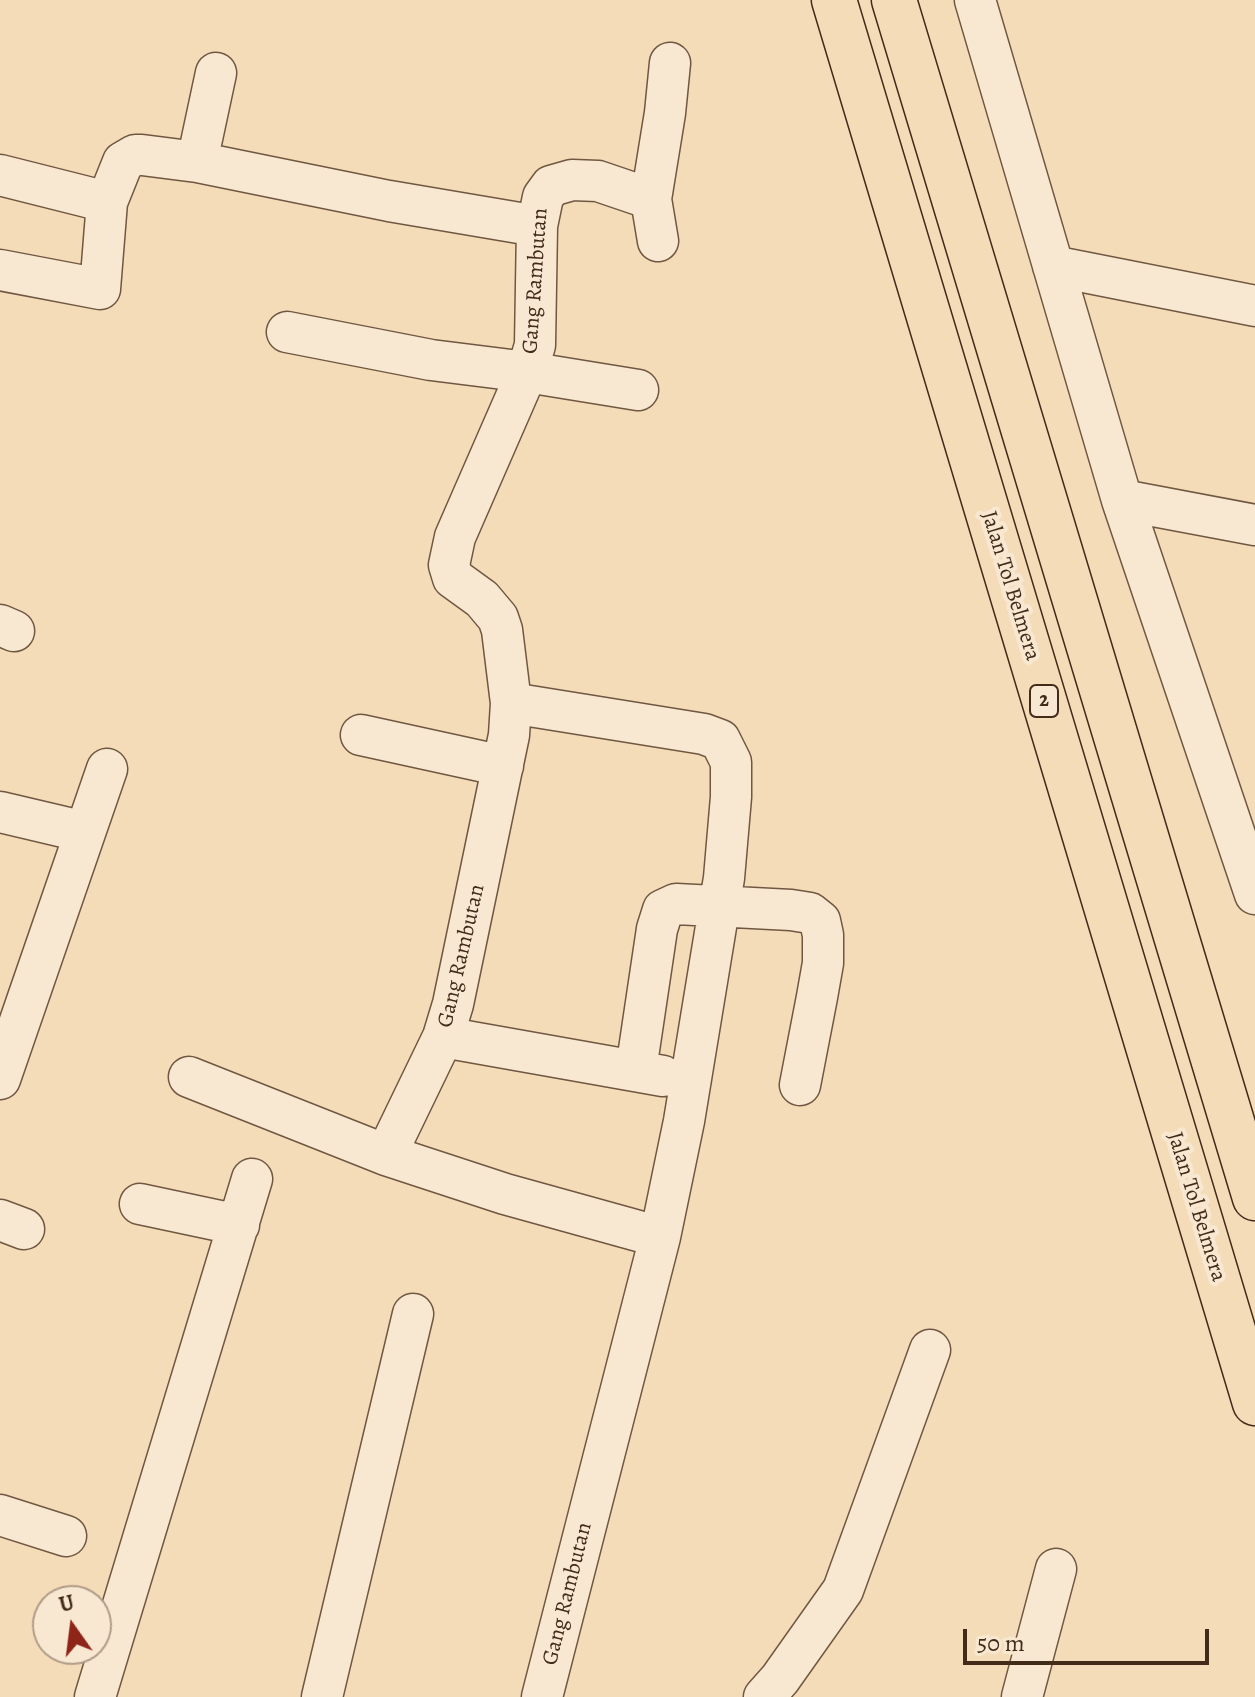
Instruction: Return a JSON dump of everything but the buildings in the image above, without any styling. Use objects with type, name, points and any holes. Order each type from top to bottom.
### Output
[{"type":"highway","name":"Jalan Tol Belmera","points":[[834,0],[1255,1403]]},
{"type":"highway","points":[[894,0],[1255,1198]]},
{"type":"street","points":[[975,0],[1122,500],[1253,884]]},
{"type":"street","points":[[658,241],[651,199],[670,63]]},
{"type":"street","points":[[197,162],[216,73]]},
{"type":"street","points":[[0,270],[100,289],[107,202],[120,166],[126,159],[142,155],[197,162],[389,201],[537,226]]},
{"type":"street","points":[[0,175],[107,202]]},
{"type":"street","name":"Gang Rambutan","points":[[542,1697],[660,1237],[691,1081],[443,1037],[453,1004],[503,766],[511,703],[498,618],[482,599],[453,578],[449,565],[455,537],[527,372],[535,345],[537,226],[543,197],[551,186],[572,180],[598,181],[651,199]]},
{"type":"street","points":[[1053,266],[1255,306]]},
{"type":"street","points":[[287,332],[431,360],[638,390]]},
{"type":"street","points":[[1122,500],[1255,525]]},
{"type":"street","points":[[511,703],[704,734],[720,740],[731,762],[725,864],[691,1081]]},
{"type":"street","points":[[361,735],[503,766]]},
{"type":"street","points":[[0,1079],[107,769]]},
{"type":"street","points":[[0,812],[85,832]]},
{"type":"street","points":[[636,1070],[657,929],[663,910],[676,904],[791,910],[810,913],[820,921],[823,935],[823,963],[800,1085]]},
{"type":"street","points":[[386,1155],[443,1037]]},
{"type":"street","points":[[189,1077],[386,1155],[505,1194],[660,1237]]},
{"type":"street","points":[[95,1697],[252,1179]]},
{"type":"street","points":[[140,1204],[239,1225]]},
{"type":"street","points":[[322,1697],[413,1314]]},
{"type":"street","points":[[764,1697],[843,1590],[930,1350]]},
{"type":"street","points":[[0,1515],[66,1536]]},
{"type":"street","points":[[1022,1697],[1056,1569]]}]
